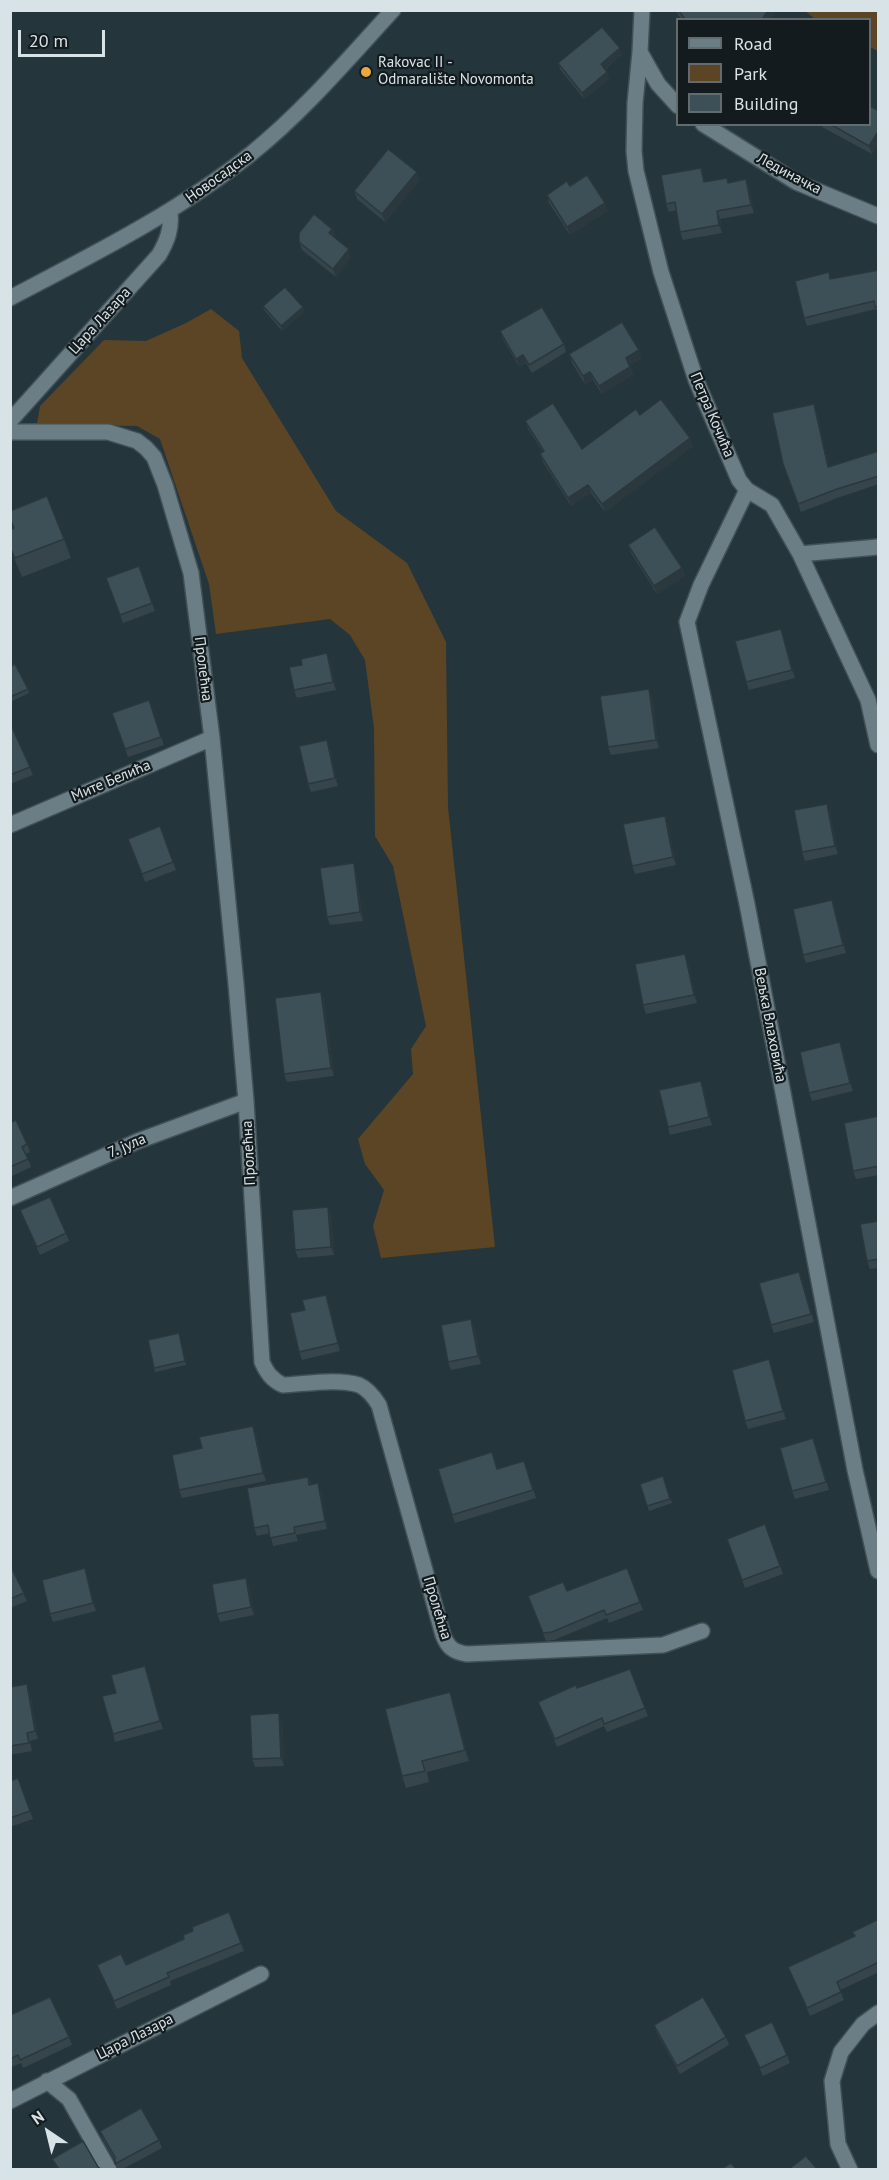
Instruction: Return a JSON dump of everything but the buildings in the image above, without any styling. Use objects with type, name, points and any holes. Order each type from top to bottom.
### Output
[{"type":"street","name":"Новосадска","points":[[10,298],[170,212],[227,172],[291,118],[393,10]]},
{"type":"street","name":"Петра Кочића","points":[[642,10],[634,151],[636,171],[661,272],[696,380],[739,480],[747,490],[772,505],[800,554],[868,700],[879,745]]},
{"type":"street","points":[[640,52],[658,84],[676,104]]},
{"type":"street","name":"Лединачка","points":[[706,126],[796,182],[879,216]]},
{"type":"street","name":"Цара Лазара","points":[[10,421],[159,255],[167,242],[170,231],[170,212]]},
{"type":"street","name":"Пролећна","points":[[10,432],[108,432],[136,441],[146,448],[154,458],[175,515],[191,573],[212,738],[246,1101],[262,1362],[269,1376],[283,1385],[347,1383],[360,1386],[371,1394],[379,1405],[446,1644],[453,1650],[467,1654],[652,1646],[663,1645],[702,1631]]},
{"type":"street","name":"Вељка Влаховића","points":[[747,490],[701,585],[687,622],[747,904],[855,1470],[879,1571]]},
{"type":"street","points":[[800,554],[879,547]]},
{"type":"street","name":"Мите Белића","points":[[10,825],[212,738]]},
{"type":"street","name":"7. јула","points":[[10,1198],[138,1141],[246,1101]]},
{"type":"street","name":"Цара Лазара","points":[[10,2101],[261,1974]]},
{"type":"street","points":[[850,2169],[838,2144],[832,2081],[841,2052],[863,2024],[879,2013]]},
{"type":"street","points":[[47,2081],[69,2099],[109,2169]]},
{"type":"green space","points":[[805,11],[878,11],[878,51],[871,48],[871,18],[814,18]]},
{"type":"green space","points":[[211,309],[239,331],[242,358],[336,511],[407,563],[446,642],[448,807],[495,1247],[381,1258],[373,1226],[384,1190],[365,1164],[358,1139],[413,1074],[411,1049],[426,1026],[393,866],[375,836],[374,728],[365,660],[350,635],[330,619],[216,634],[209,584],[160,439],[137,426],[37,424],[40,406],[104,340],[146,341]]},
{"type":"place","name":"Rakovac II - Odmaralište Novomonta","points":[[366,72]]}]
